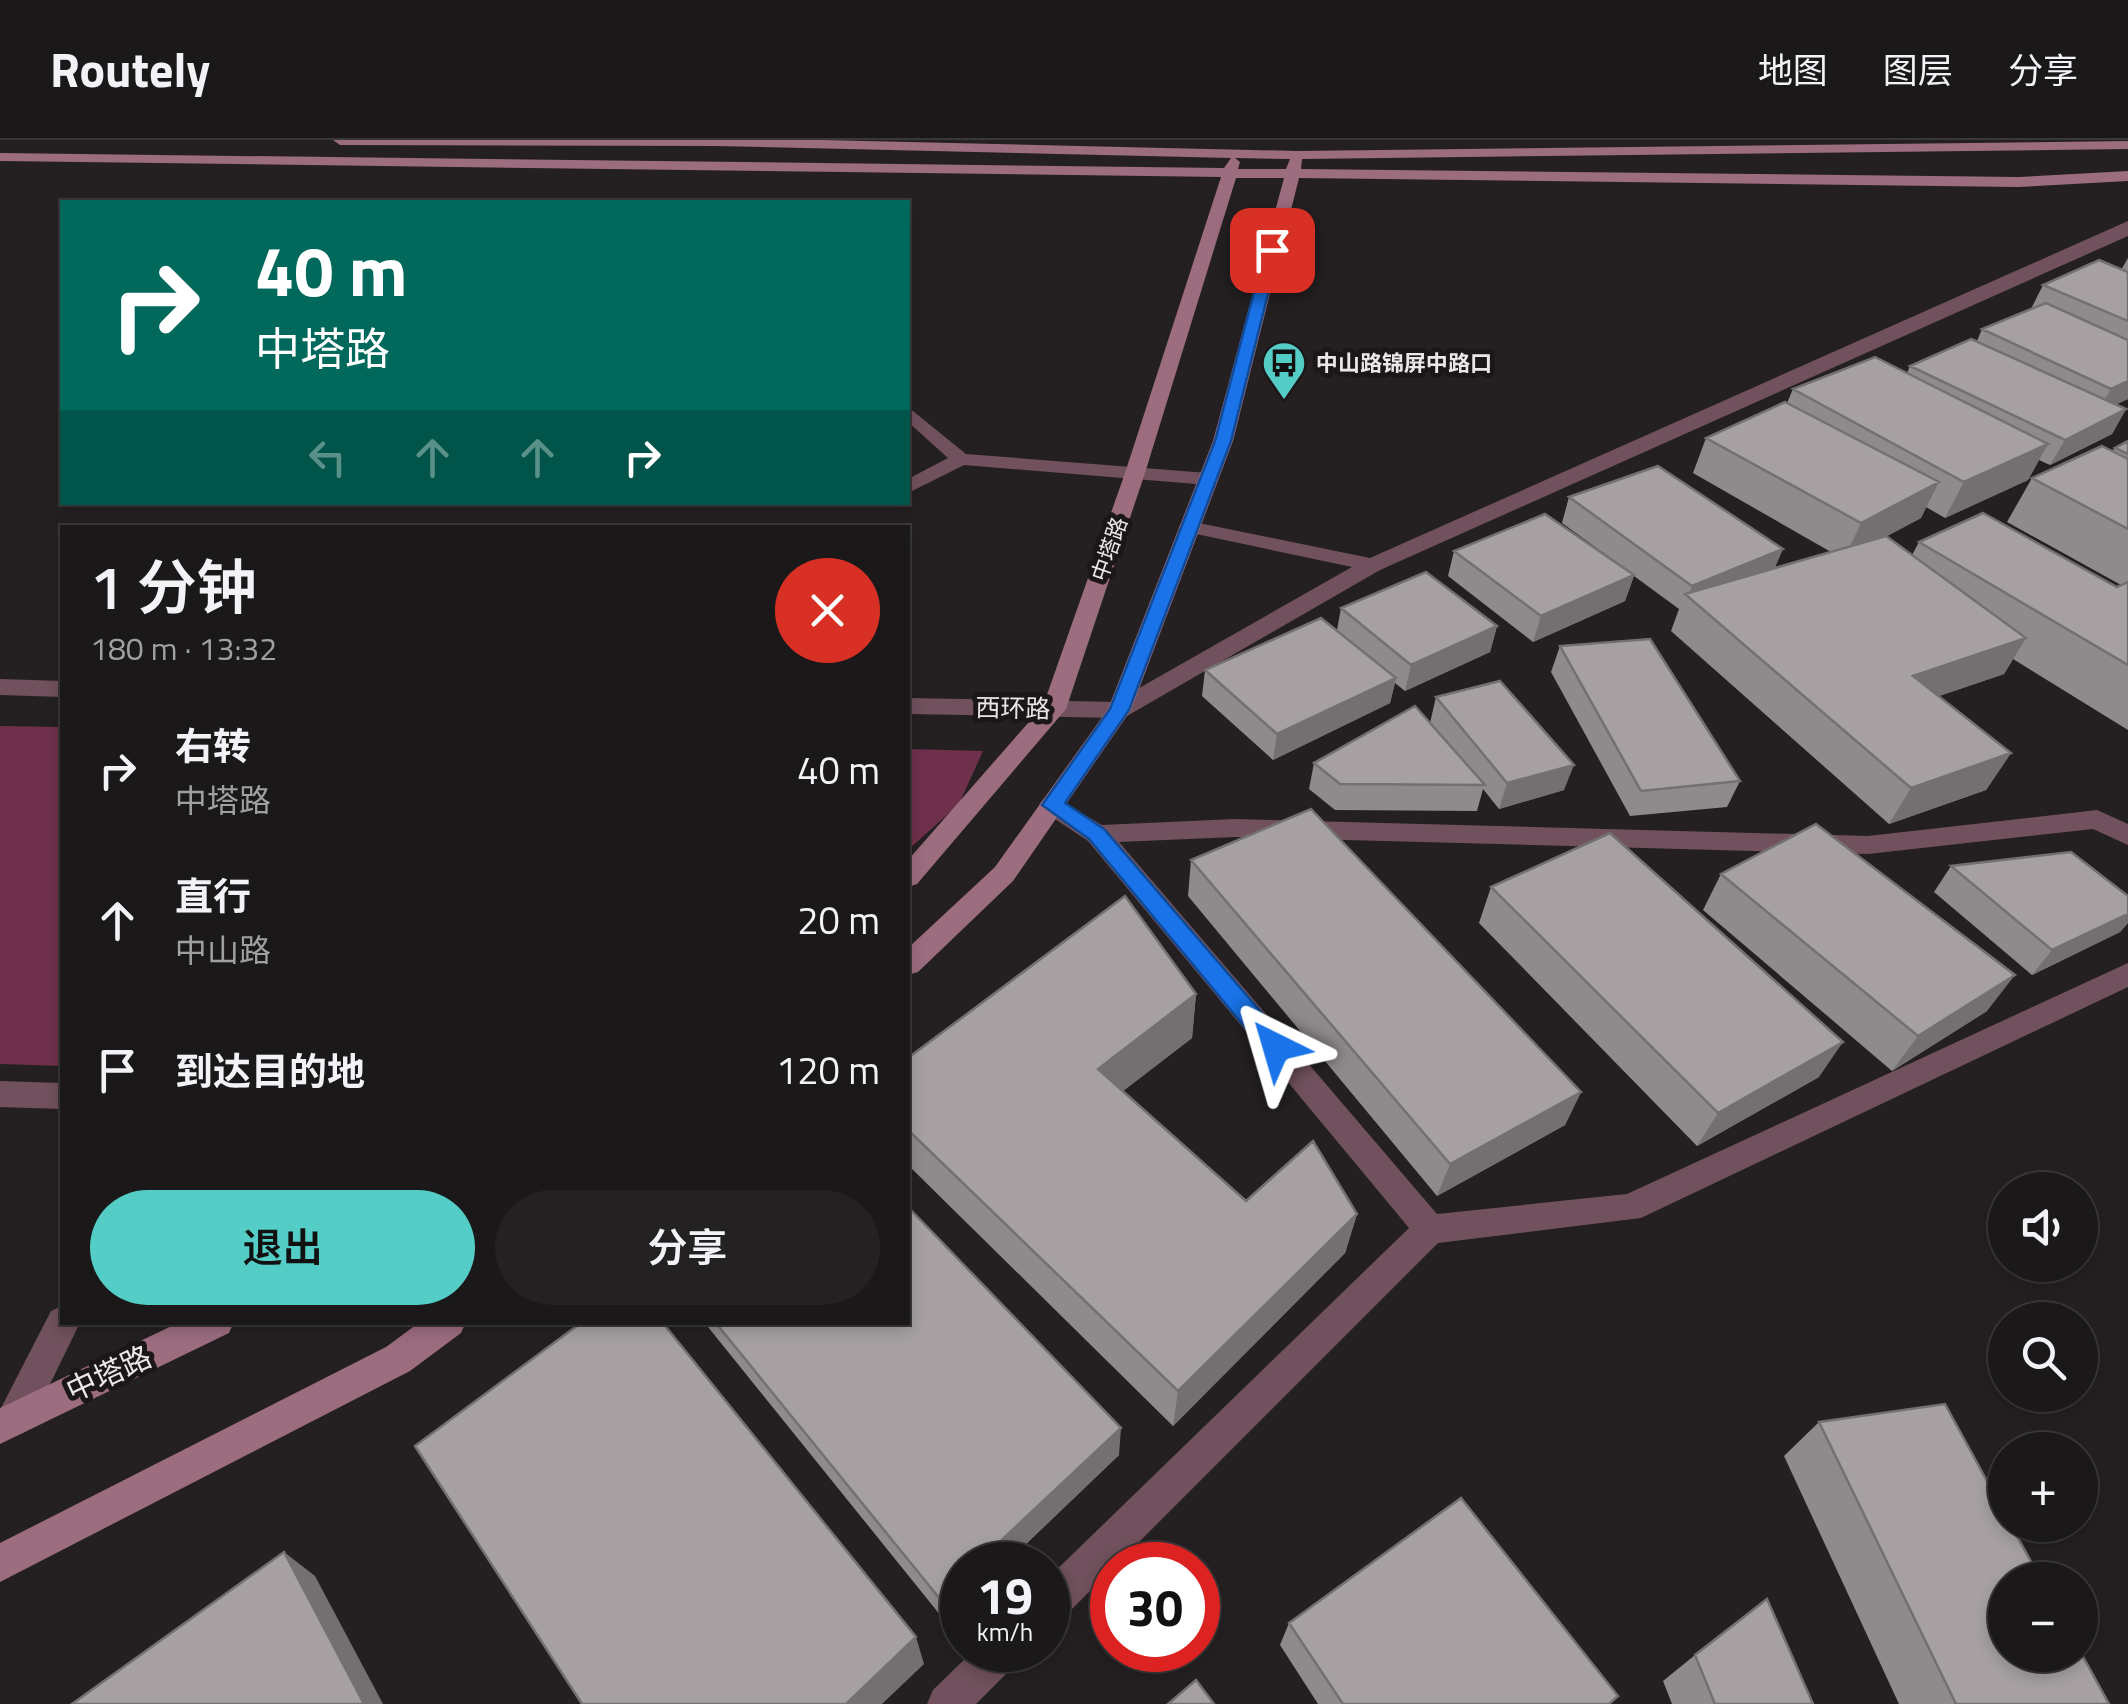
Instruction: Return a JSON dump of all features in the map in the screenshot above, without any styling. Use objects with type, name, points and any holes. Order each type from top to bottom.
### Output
[{"type":"main road","points":[[317,141],[1299,148],[2128,146]]},
{"type":"main road","name":"中塔路","points":[[910,875],[1054,709],[1135,473],[1226,175],[1241,147]]},
{"type":"main road","points":[[910,962],[1004,874],[1119,710],[1223,441],[1299,148]]},
{"type":"main road","points":[[0,156],[663,163],[1292,176],[2019,182],[2128,176]]},
{"type":"main road","name":"中塔路","points":[[7,1422],[211,1325]]},
{"type":"main road","points":[[0,1564],[398,1358],[445,1325]]},
{"type":"street","points":[[1119,710],[1372,565],[2123,232],[2128,226]]},
{"type":"street","points":[[910,415],[961,459]]},
{"type":"street","points":[[910,486],[961,459],[1208,480]]},
{"type":"street","points":[[1190,527],[1372,565]]},
{"type":"street","points":[[0,687],[60,688]]},
{"type":"street","name":"西环路","points":[[910,706],[1119,710]]},
{"type":"street","points":[[1052,805],[1097,834],[1430,1229]]},
{"type":"street","points":[[1097,834],[1235,828],[1868,845],[2097,819],[2128,836]]},
{"type":"street","points":[[1070,1583],[1430,1229],[1630,1208],[2128,974]]},
{"type":"street","points":[[0,1094],[60,1096]]},
{"type":"street","points":[[7,1422],[61,1325]]},
{"type":"street","points":[[946,1704],[979,1672]]},
{"type":"shaded area","points":[[0,726],[60,727],[60,1066],[0,1064]]},
{"type":"shaded area","points":[[910,749],[983,751],[959,804],[910,848]]},
{"type":"building","points":[[2099,260],[2128,272],[2128,321],[2043,285]]},
{"type":"building","points":[[2046,303],[2128,340],[2128,381],[2111,389],[1982,329]]},
{"type":"building","points":[[1971,339],[2126,409],[2065,440],[1910,366]]},
{"type":"building","points":[[1875,357],[2048,444],[1964,482],[1793,389]]},
{"type":"building","points":[[1785,402],[1939,482],[1861,523],[1706,438]]},
{"type":"building","points":[[2128,441],[2128,454],[2115,448]]},
{"type":"building","points":[[2102,446],[2128,459],[2128,529],[2032,478]]},
{"type":"building","points":[[1658,466],[1783,549],[1692,586],[1569,497]]},
{"type":"building","points":[[1983,513],[2117,587],[2128,582],[2128,665],[1919,542]]},
{"type":"building","points":[[1545,514],[1634,575],[1541,616],[1454,551]]},
{"type":"building","points":[[1886,536],[2026,638],[1913,676],[2011,753],[1911,788],[1685,594]]},
{"type":"building","points":[[1426,572],[1497,626],[1411,665],[1341,608]]},
{"type":"building","points":[[1321,618],[1396,678],[1277,734],[1205,670]]},
{"type":"building","points":[[1650,639],[1740,781],[1641,791],[1560,646]]},
{"type":"building","points":[[1500,681],[1574,765],[1507,783],[1436,697]]},
{"type":"building","points":[[1415,706],[1485,785],[1340,784],[1314,763]]},
{"type":"building","points":[[1311,809],[1581,1092],[1450,1164],[1191,860]]},
{"type":"building","points":[[1816,824],[2015,975],[1918,1036],[1721,874]]},
{"type":"building","points":[[1610,833],[1843,1042],[1718,1113],[1491,887]]},
{"type":"building","points":[[2071,852],[2128,896],[2128,914],[2052,950],[1951,866]]},
{"type":"building","points":[[1125,896],[1196,994],[1098,1069],[1246,1201],[1313,1141],[1357,1214],[1178,1391],[910,1132],[910,1057]]},
{"type":"building","points":[[910,1209],[1121,1428],[1000,1542],[940,1542],[940,1599],[717,1325],[910,1325]]},
{"type":"building","points":[[578,1325],[664,1325],[916,1637],[846,1704],[582,1704],[415,1446]]},
{"type":"building","points":[[1945,1404],[1988,1483],[1988,1542],[2020,1542],[2031,1562],[1988,1562],[1988,1672],[2091,1672],[2109,1704],[1956,1704],[1819,1422]]},
{"type":"building","points":[[1461,1498],[1618,1696],[1609,1704],[1343,1704],[1289,1623]]},
{"type":"building","points":[[284,1552],[364,1704],[72,1704]]},
{"type":"building","points":[[1767,1599],[1813,1704],[1715,1704],[1695,1655]]},
{"type":"building","points":[[1196,1680],[1214,1704],[1168,1704]]},
{"type":"place","name":"中山路锦屏中路口","points":[[1284,401]]},
{"type":"route","points":[[1272,250],[1223,441],[1119,710],[1052,805],[1097,834],[1276,1047]]}]
